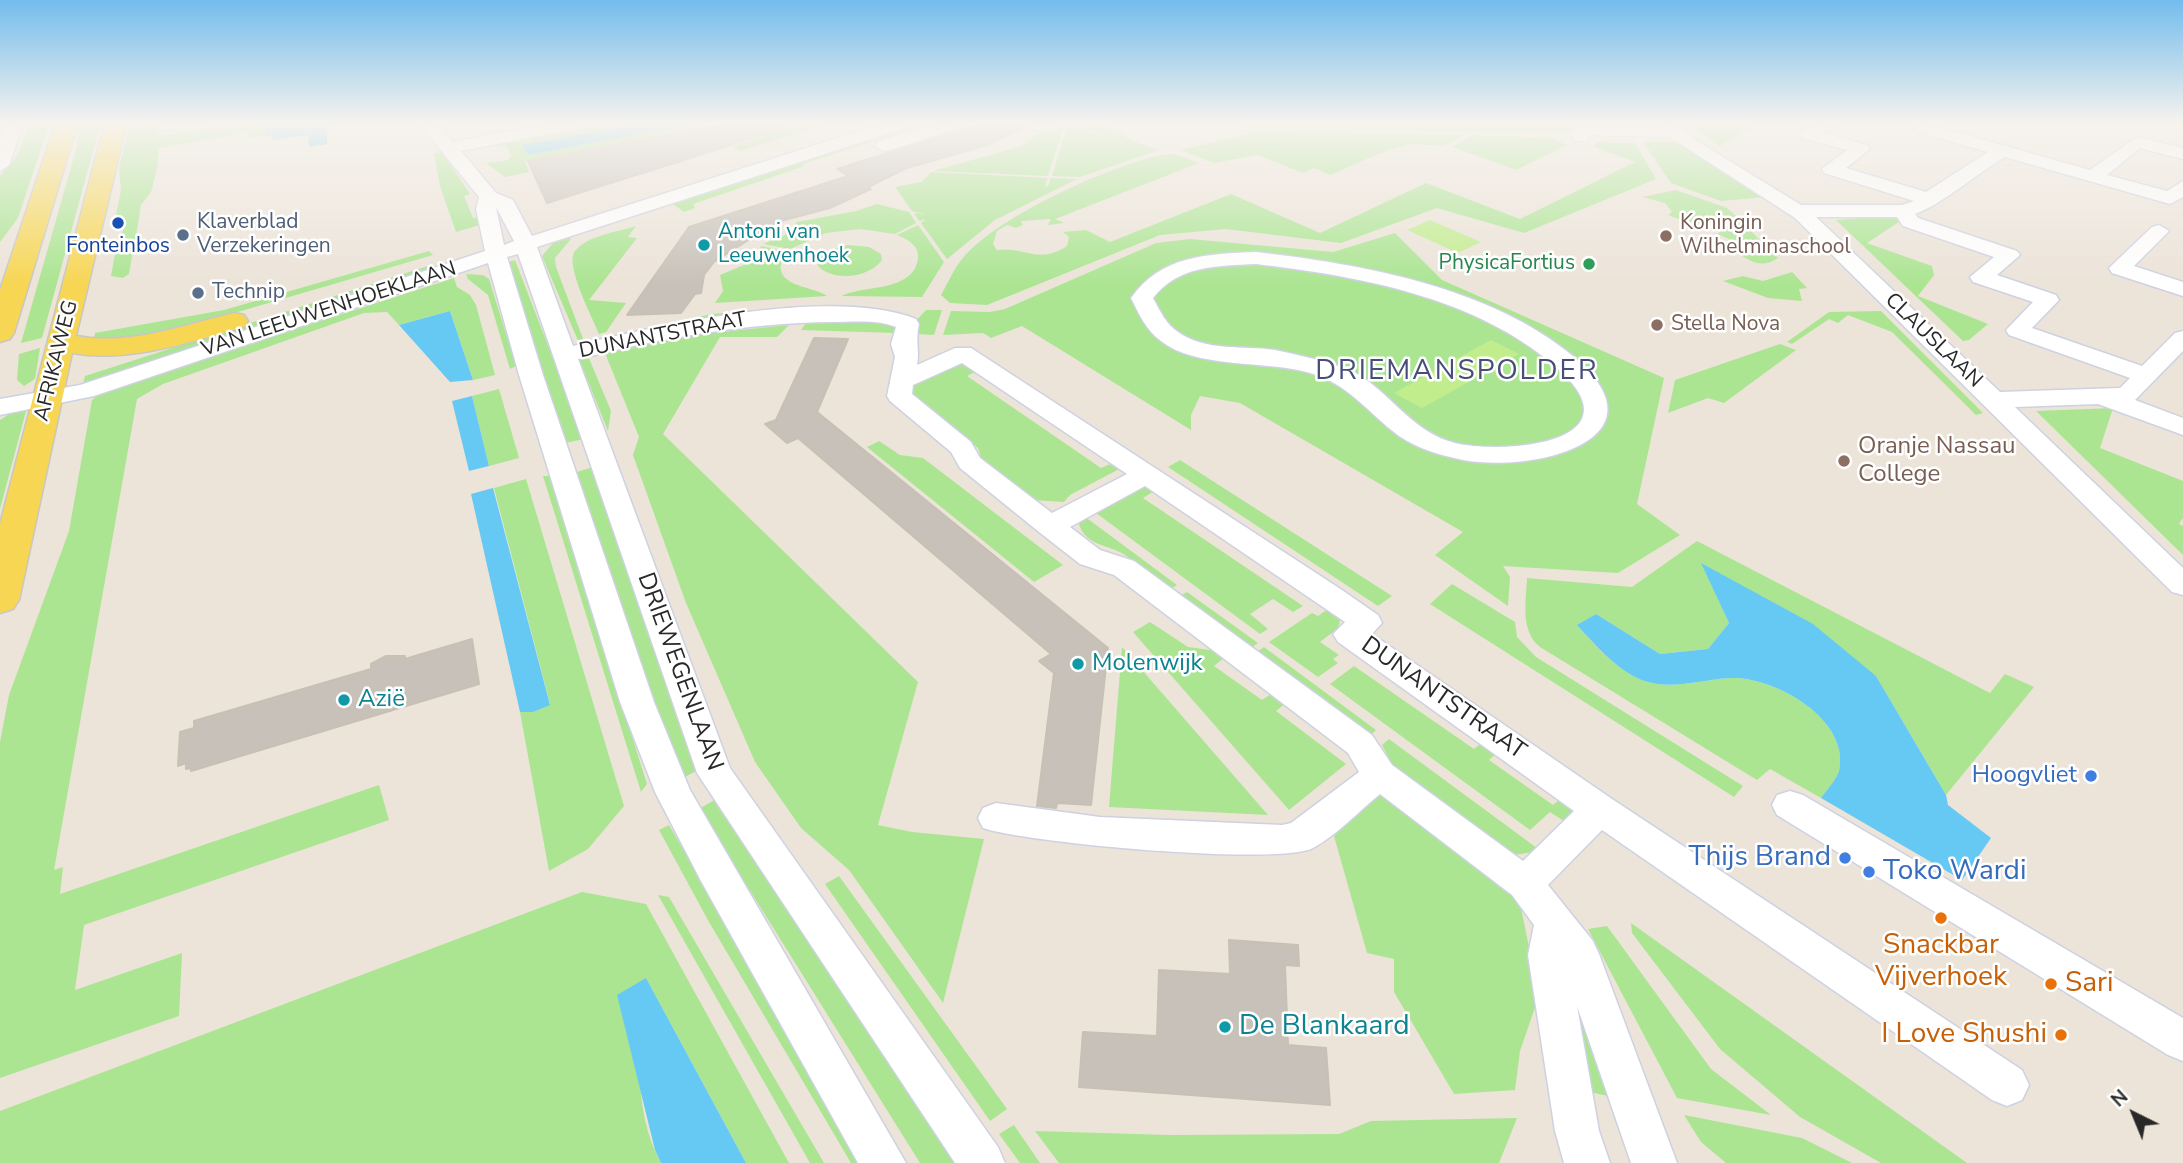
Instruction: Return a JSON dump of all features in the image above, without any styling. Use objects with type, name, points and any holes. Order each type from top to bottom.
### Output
[{"type":"main road","points":[[0,332],[50,176]]},
{"type":"main road","name":"AFRIKAWEG","points":[[0,600],[48,391],[102,176]]},
{"type":"main road","points":[[61,342],[91,349],[122,348],[234,321]]},
{"type":"street","name":"DRIEWEGENLAAN","points":[[472,176],[489,197],[506,204],[523,238],[714,773],[982,1163]]},
{"type":"street","name":"VAN LEEUWENHOEKLAAN","points":[[649,198],[712,176]]},
{"type":"street","name":"VAN LEEUWENHOEKLAAN","points":[[0,400],[48,391],[85,391],[523,238],[722,176]]},
{"type":"street","name":"CLAUSLAAN","points":[[1744,176],[1797,211],[2183,585]]},
{"type":"street","points":[[1856,176],[1929,198]]},
{"type":"street","points":[[1797,211],[1904,211],[1919,206],[1960,176]]},
{"type":"street","points":[[2093,177],[2176,193]]},
{"type":"street","name":"DRIEWEGENLAAN","points":[[489,197],[486,208],[494,248],[559,463],[637,702],[673,792],[714,870],[883,1163]]},
{"type":"street","points":[[649,198],[675,219]]},
{"type":"street","points":[[1904,211],[1910,222],[2010,255],[1981,277],[2048,300],[2017,330],[2148,376]]},
{"type":"street","points":[[2159,231],[2120,268],[2183,289]]},
{"type":"street","name":"VAN LEEUWENHOEKLAAN","points":[[0,407],[234,321],[494,248]]},
{"type":"street","points":[[1256,258],[1363,274],[1440,296],[1524,335],[1564,362],[1584,381],[1595,398],[1595,418],[1585,435],[1551,451],[1518,456],[1479,455],[1441,447],[1413,432],[1391,419],[1354,382],[1345,378],[1286,359],[1249,356],[1191,348],[1159,328],[1148,314],[1142,298],[1153,281],[1195,262],[1256,258]]},
{"type":"street","name":"DUNANTSTRAAT","points":[[566,355],[691,326],[749,318],[880,316],[908,324],[903,344],[907,357],[901,382]]},
{"type":"street","points":[[1995,400],[2127,395],[2183,338]]},
{"type":"street","name":"DUNANTSTRAAT","points":[[901,382],[963,353],[1367,623],[1349,634],[1599,809],[2007,1085]]},
{"type":"street","points":[[901,382],[898,396],[962,448],[969,463],[1090,557],[1125,568],[1360,744],[1380,775],[1525,884],[1579,954],[1654,1163]]},
{"type":"street","points":[[2103,397],[2183,427]]},
{"type":"street","points":[[1049,526],[1146,475]]},
{"type":"street","points":[[996,818],[1100,832],[1282,840],[1300,837],[1380,775]]},
{"type":"street","points":[[1790,805],[2183,1041]]},
{"type":"street","points":[[1525,884],[1599,809]]},
{"type":"street","points":[[1554,922],[1548,955],[1577,1131],[1587,1163]]},
{"type":"green space","points":[[0,176],[32,176],[18,218],[0,242]]},
{"type":"green space","points":[[68,176],[86,176],[42,338],[21,343]]},
{"type":"green space","points":[[120,176],[155,176],[151,192],[141,205],[135,242],[117,245],[124,227],[121,227],[122,222],[114,224],[121,190]]},
{"type":"green space","points":[[438,176],[458,176],[470,194],[464,196],[473,218],[480,217],[483,224],[456,232]]},
{"type":"green space","points":[[758,176],[775,176],[693,204],[695,208],[684,212],[673,204]]},
{"type":"green space","points":[[927,176],[1014,176],[1048,178],[1045,186],[1048,186],[1051,178],[1077,179],[995,220],[947,259],[921,223],[926,219],[919,221],[914,213],[926,214],[912,211],[895,187],[922,182]]},
{"type":"green space","points":[[1098,176],[1165,176],[1055,219],[1064,223],[1048,225],[1051,219],[1021,221],[1023,225],[1016,228],[1007,225],[997,231],[993,244],[997,250],[1048,254],[1067,246],[1069,237],[1063,232],[1086,230],[1110,242],[1231,194],[1320,233],[1426,183],[1520,219],[1606,176],[1654,176],[1656,179],[1524,233],[1437,208],[1341,243],[1226,229],[1160,235],[987,305],[950,303],[941,295],[963,258],[979,242],[1029,209]]},
{"type":"green space","points":[[1666,176],[1732,176],[1766,197],[1721,201],[1671,183]]},
{"type":"green space","points":[[1676,190],[1727,208],[1736,216],[1709,224],[1688,222],[1668,215],[1672,212],[1665,203],[1642,197]]},
{"type":"green space","points":[[877,204],[909,212],[916,223],[895,234],[860,229],[826,233],[790,249],[763,244],[785,235],[797,222],[856,211]]},
{"type":"green space","points":[[1889,216],[1902,220],[1867,243],[1932,266],[1934,275],[1918,296],[1988,324],[1969,340],[1963,341],[1836,220]]},
{"type":"green space","points":[[1430,220],[1481,242],[1458,253],[1407,230]]},
{"type":"green space","points":[[1742,222],[1778,258],[1764,263],[1751,261],[1742,256],[1751,248],[1717,234],[1731,224]]},
{"type":"green space","points":[[918,225],[944,262],[922,297],[842,296],[897,283],[907,277],[914,269],[918,254],[912,244],[897,235]]},
{"type":"green space","points":[[636,226],[628,237],[637,238],[589,300],[626,303],[606,332],[599,334],[576,279],[573,267],[575,251],[587,241]]},
{"type":"green space","points":[[1395,233],[1442,280],[1664,378],[1637,504],[1680,535],[1618,573],[1503,566],[1510,577],[1508,606],[1435,555],[1463,532],[1240,403],[1200,396],[1191,415],[1191,430],[1022,326],[991,338],[983,333],[943,335],[951,311],[990,312],[1005,309],[1156,243],[1190,239],[1333,252]]},
{"type":"green space","points":[[569,237],[571,239],[555,258],[556,267],[585,344],[579,343],[542,256],[553,243]]},
{"type":"green space","points":[[134,245],[129,274],[123,278],[111,276],[116,248]]},
{"type":"green space","points":[[848,245],[869,247],[881,254],[882,260],[869,271],[851,276],[833,274],[818,266],[818,258],[830,250]]},
{"type":"green space","points":[[761,246],[797,253],[784,256],[782,274],[795,284],[827,296],[715,303],[723,291],[720,275],[751,262]]},
{"type":"green space","points":[[429,251],[433,255],[152,337],[132,342],[94,339],[95,333],[224,310]]},
{"type":"green space","points":[[515,260],[584,439],[565,443],[508,262]]},
{"type":"green space","points":[[431,265],[430,268],[83,384],[85,376]]},
{"type":"green space","points":[[1792,272],[1807,288],[1799,289],[1802,301],[1768,298],[1723,281],[1743,276],[1763,281]]},
{"type":"green space","points":[[466,274],[483,275],[489,279],[516,366],[510,369],[488,295],[468,279]]},
{"type":"green space","points":[[454,278],[457,287],[470,295],[476,305],[495,375],[473,380],[450,311],[399,325],[387,312],[364,313],[163,384],[137,399],[54,870],[63,867],[60,894],[379,785],[389,820],[84,925],[75,990],[182,953],[179,1016],[0,1078],[0,742],[9,695],[69,531],[92,400],[99,394],[125,384]]},
{"type":"green space","points":[[821,306],[603,342],[601,338],[712,314]]},
{"type":"green space","points":[[926,310],[942,310],[934,335],[916,334],[914,323]]},
{"type":"green space","points":[[1881,311],[1983,413],[1976,415],[1892,332],[1848,315],[1838,323],[1829,319],[1792,344],[1787,342],[1829,312]]},
{"type":"green space","points":[[813,320],[887,322],[897,328],[896,333],[801,330],[806,323]]},
{"type":"green space","points":[[789,325],[777,337],[720,337],[663,434],[918,682],[878,825],[912,832],[984,839],[943,1003],[849,870],[801,828],[755,762],[686,603],[633,455],[639,437],[605,353],[661,338]]},
{"type":"green space","points":[[1491,340],[1519,354],[1422,408],[1394,393]]},
{"type":"green space","points":[[1780,344],[1796,350],[1724,403],[1708,398],[1668,413],[1675,380]]},
{"type":"green space","points":[[40,348],[35,379],[24,386],[17,380],[19,354]]},
{"type":"green space","points":[[588,356],[611,411],[608,431],[579,359]]},
{"type":"green space","points":[[963,361],[979,370],[967,376],[1101,468],[1115,462],[1121,468],[1070,495],[1064,502],[1034,500],[982,461],[978,448],[916,400],[908,390],[909,381]]},
{"type":"green space","points":[[499,389],[519,458],[489,466],[472,396]]},
{"type":"green space","points":[[2113,408],[2100,448],[2183,481],[2183,518],[2179,524],[2183,526],[2183,555],[2036,411]]},
{"type":"green space","points":[[16,410],[26,411],[0,509],[0,420]]},
{"type":"green space","points":[[879,441],[900,455],[923,458],[1063,565],[1034,582],[867,447]]},
{"type":"green space","points":[[1180,460],[1392,596],[1378,606],[1168,467]]},
{"type":"green space","points":[[596,466],[700,769],[681,779],[636,662],[577,472]]},
{"type":"green space","points":[[543,476],[550,476],[647,784],[641,792]]},
{"type":"green space","points":[[526,479],[624,806],[588,849],[549,871],[520,712],[533,712],[550,704],[494,488]]},
{"type":"green space","points":[[1135,485],[1156,490],[1143,498],[1303,606],[1293,612],[1273,599],[1250,614],[1268,629],[1260,634],[1092,510]]},
{"type":"green space","points":[[1084,516],[1177,585],[1171,589],[1119,551],[1093,541],[1079,525]]},
{"type":"green space","points":[[1697,541],[1990,693],[2005,674],[2034,687],[1946,795],[1876,676],[1702,564],[1729,623],[1708,649],[1660,654],[1596,614],[1578,625],[1609,658],[1628,673],[1648,682],[1669,685],[1724,678],[1751,680],[1770,685],[1807,705],[1834,735],[1840,752],[1839,771],[1833,782],[1821,798],[1770,769],[1757,780],[1540,647],[1529,633],[1525,606],[1527,578],[1632,587]]},
{"type":"green space","points":[[1452,584],[1515,622],[1517,637],[1536,657],[1743,786],[1734,797],[1430,604]]},
{"type":"green space","points":[[1187,592],[1258,643],[1251,648],[1180,596]]},
{"type":"green space","points":[[1331,607],[1341,617],[1338,628],[1320,642],[1339,655],[1333,659],[1338,663],[1318,677],[1269,642],[1312,613],[1318,616]]},
{"type":"green space","points":[[1150,622],[1188,647],[1217,651],[1225,657],[1214,666],[1262,700],[1274,692],[1287,702],[1276,711],[1346,764],[1289,810],[1133,632]]},
{"type":"green space","points":[[1122,647],[1268,815],[1109,807]]},
{"type":"green space","points":[[1264,647],[1376,730],[1371,735],[1257,652]]},
{"type":"green space","points":[[1354,666],[1474,749],[1487,739],[1501,749],[1489,760],[1553,805],[1566,794],[1577,805],[1570,825],[1550,812],[1530,830],[1330,684]]},
{"type":"green space","points":[[1389,739],[1541,851],[1514,855],[1394,768],[1382,745]]},
{"type":"green space","points":[[1381,793],[1519,898],[1539,996],[1520,1051],[1515,1090],[1454,1094],[1394,992],[1394,959],[1367,953],[1334,836]]},
{"type":"green space","points":[[716,799],[959,1163],[920,1163],[699,809]]},
{"type":"green space","points":[[669,825],[868,1163],[851,1163],[709,922],[659,830]]},
{"type":"green space","points":[[839,876],[1007,1109],[990,1121],[825,884]]},
{"type":"green space","points":[[582,892],[646,904],[789,1163],[746,1163],[646,978],[640,1049],[641,1096],[651,1141],[661,1163],[0,1163],[0,1111]]},
{"type":"green space","points":[[658,895],[669,897],[824,1163],[810,1163]]},
{"type":"green space","points":[[1631,923],[1967,1163],[1881,1163],[1800,1117],[1720,1049],[1632,933]]},
{"type":"green space","points":[[1607,926],[1711,1069],[1771,1115],[1677,1098],[1588,929]]},
{"type":"green space","points":[[1557,952],[1571,954],[1608,1096],[1590,1092]]},
{"type":"green space","points":[[1684,1115],[1802,1138],[1852,1163],[1726,1163],[1701,1142]]},
{"type":"green space","points":[[1517,1118],[1499,1163],[1059,1163],[1035,1131],[1170,1135],[1339,1134],[1371,1121]]},
{"type":"green space","points":[[1014,1125],[1040,1163],[1020,1163],[999,1134]]},
{"type":"water","points":[[450,311],[473,380],[450,382],[399,325]]},
{"type":"water","points":[[472,396],[489,466],[469,471],[452,401]]},
{"type":"water","points":[[493,488],[550,705],[533,712],[520,712],[471,494]]},
{"type":"water","points":[[1701,563],[1813,624],[1876,676],[1946,795],[1948,805],[1991,838],[1962,880],[1821,798],[1839,771],[1840,752],[1834,735],[1807,705],[1770,685],[1751,680],[1724,678],[1669,685],[1648,682],[1618,666],[1577,625],[1596,614],[1660,654],[1708,649],[1729,623]]},
{"type":"water","points":[[646,978],[746,1163],[661,1163],[655,1150],[617,995]]},
{"type":"building","points":[[535,176],[632,176],[547,203]]},
{"type":"building","name":"Antoni van Leeuwenhoek","points":[[847,176],[890,176],[868,187],[871,189],[830,208],[777,222],[714,262],[704,275],[701,293],[695,294],[681,313],[627,315],[689,227]]},
{"type":"building","name":"Molenwijk","points":[[814,338],[848,339],[817,412],[1108,648],[1091,805],[1057,803],[1056,808],[1037,806],[1054,673],[1039,661],[1051,654],[798,438],[787,443],[765,424],[776,420]]},
{"type":"building","name":"Azië","points":[[472,639],[479,684],[191,771],[191,768],[186,769],[186,763],[178,766],[180,732],[194,728],[194,721],[371,669],[371,664],[386,656],[405,656],[405,659]]},
{"type":"building","name":"De Blankaard","points":[[1229,940],[1298,945],[1299,966],[1285,965],[1288,1045],[1326,1048],[1330,1105],[1079,1087],[1083,1032],[1157,1036],[1159,970],[1230,974]]},
{"type":"place","name":"Fonteinbos","points":[[118,223]]},
{"type":"place","name":"Klaverblad Verzekeringen","points":[[183,235]]},
{"type":"place","name":"Koningin Wilhelminaschool","points":[[1666,236]]},
{"type":"place","name":"Antoni van Leeuwenhoek","points":[[704,245]]},
{"type":"place","name":"PhysicaFortius","points":[[1589,264]]},
{"type":"place","name":"Technip","points":[[198,293]]},
{"type":"place","name":"Stella Nova","points":[[1657,325]]},
{"type":"place","name":"Oranje Nassau College","points":[[1844,461]]},
{"type":"place","name":"Molenwijk","points":[[1078,664]]},
{"type":"place","name":"Azië","points":[[344,700]]},
{"type":"place","name":"Hoogvliet","points":[[2091,776]]},
{"type":"place","name":"Thijs Brand","points":[[1845,858]]},
{"type":"place","name":"Toko Wardi","points":[[1869,872]]},
{"type":"place","name":"Snackbar Vijverhoek","points":[[1941,918]]},
{"type":"place","name":"Sari","points":[[2051,984]]},
{"type":"place","name":"De Blankaard","points":[[1225,1027]]},
{"type":"place","name":"I Love Shushi","points":[[2061,1035]]},
{"type":"district","name":"DRIEMANSPOLDER","points":[[1457,372]]}]
